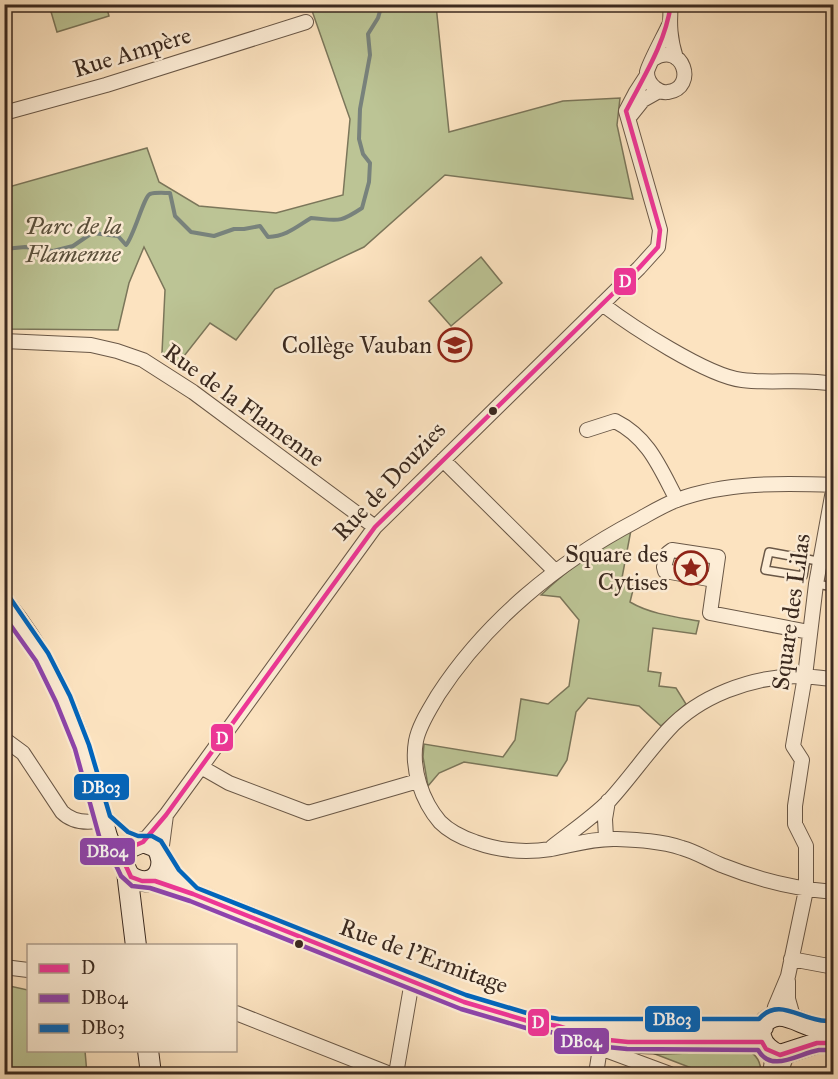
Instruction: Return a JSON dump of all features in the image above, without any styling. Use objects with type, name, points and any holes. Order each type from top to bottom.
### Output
[{"type":"main road","points":[[4,602],[42,657],[63,699],[82,747],[108,840],[136,874],[193,894]]},
{"type":"main road","name":"Rue de l'Ermitage","points":[[104,820],[116,833],[139,843],[150,843],[173,875],[193,894],[464,1002],[528,1021],[558,1026],[775,1040]]},
{"type":"main road","points":[[136,944],[131,912],[136,874],[129,848],[139,843]]},
{"type":"main road","points":[[136,874],[162,869],[162,857]]},
{"type":"main road","points":[[775,1040],[781,1015],[817,1028],[834,1029]]},
{"type":"main road","points":[[775,1040],[800,1035],[794,1020]]},
{"type":"main road","points":[[558,1026],[599,1043],[775,1040],[834,1043]]},
{"type":"main road","points":[[148,1052],[151,1074]]},
{"type":"street","points":[[670,4],[670,40],[676,58]]},
{"type":"street","name":"Rue Ampère","points":[[4,113],[106,85],[306,22]]},
{"type":"street","points":[[627,119],[626,111],[647,75],[669,25]]},
{"type":"street","points":[[627,119],[643,100],[659,91],[674,91],[682,82],[684,70],[680,60],[663,55],[653,59]]},
{"type":"street","points":[[647,75],[652,86],[659,91]]},
{"type":"street","name":"Rue de Douzies","points":[[139,843],[166,815],[375,527],[658,247],[660,230],[627,119]]},
{"type":"street","points":[[602,303],[617,316],[687,358],[721,375],[738,380],[834,384]]},
{"type":"street","name":"Rue de la Flamenne","points":[[4,341],[91,345],[143,360],[193,392],[375,527]]},
{"type":"street","points":[[587,430],[615,421],[630,429],[654,455],[677,500]]},
{"type":"street","points":[[443,460],[555,572]]},
{"type":"street","points":[[834,485],[785,483],[730,487],[677,500],[600,540],[555,572],[487,635],[448,681],[428,711],[417,739],[416,757],[418,781],[427,802],[441,822],[461,837],[508,850],[549,849],[599,839],[643,840],[684,848],[725,866],[806,890],[834,892]]},
{"type":"street","name":"Square des Lilas","points":[[806,890],[806,846],[795,824],[795,806],[802,760],[793,746],[805,676],[816,584],[834,485]]},
{"type":"street","points":[[714,580],[710,613],[809,632]]},
{"type":"street","points":[[549,849],[608,801],[669,729],[717,695],[772,678],[805,676],[834,679]]},
{"type":"street","points":[[4,740],[23,753],[68,818],[92,822],[104,820]]},
{"type":"street","points":[[201,767],[229,783],[308,813],[418,781]]},
{"type":"street","points":[[599,839],[608,801]]},
{"type":"street","name":"Rue de Douzies","points":[[162,857],[166,815]]},
{"type":"street","points":[[591,817],[589,831],[599,839]]},
{"type":"street","points":[[794,1020],[788,999],[788,976],[806,890]]},
{"type":"street","points":[[791,959],[834,967]]},
{"type":"street","points":[[4,967],[27,970]]},
{"type":"street","points":[[770,1074],[777,1001],[788,976]]},
{"type":"street","points":[[396,1074],[412,981]]},
{"type":"street","points":[[237,1012],[390,1074]]},
{"type":"street","points":[[775,1040],[780,1074]]},
{"type":"street","points":[[596,1074],[599,1043],[670,1074]]},
{"type":"lane","points":[[769,552],[820,562],[803,576],[765,570],[769,552]]},
{"type":"lane","points":[[816,584],[834,587]]},
{"type":"green space","points":[[49,5],[106,5],[109,16],[57,32]]},
{"type":"green space","name":"Parc de la Flamenne","points":[[310,5],[436,5],[449,132],[563,101],[620,98],[617,125],[633,199],[445,175],[364,247],[275,289],[236,340],[210,323],[177,365],[162,353],[165,290],[144,247],[129,283],[118,330],[5,329],[5,188],[147,148],[159,182],[199,206],[276,213],[343,195],[350,119]]},
{"type":"green space","points":[[481,257],[502,283],[451,326],[429,301]]},
{"type":"green space","points":[[631,530],[621,583],[634,586],[630,602],[655,612],[699,621],[696,634],[653,628],[648,671],[661,673],[659,686],[676,688],[686,704],[661,726],[639,706],[588,698],[576,712],[567,760],[557,776],[464,762],[439,773],[428,786],[423,757],[424,744],[503,757],[515,740],[521,699],[548,704],[569,686],[579,620],[560,597],[541,595],[584,559]]},
{"type":"green space","points":[[5,985],[27,990],[27,1052],[85,1052],[87,1074],[5,1074]]},
{"type":"green space","points":[[642,1049],[748,1051],[758,1060],[761,1074],[707,1074]]},
{"type":"waterway","points":[[4,249],[25,247],[53,251],[73,246],[92,233],[118,236],[126,245],[148,196],[155,193],[170,193],[175,216],[191,232],[214,236],[234,229],[260,226],[268,237],[281,235],[311,218],[338,220],[362,208],[369,182],[370,163],[363,154],[359,139],[360,109],[370,55],[368,34],[378,18],[382,4]]},
{"type":"transit line","name":"D","points":[[671,4],[659,46],[626,111],[660,230],[658,247],[375,527],[166,815],[143,842],[129,848],[125,864],[131,877],[142,881],[155,881],[193,894],[464,1002],[599,1039],[628,1042],[762,1042],[766,1049],[780,1055],[817,1043],[834,1043]]},
{"type":"transit line","name":"DB03","points":[[10,598],[48,653],[70,696],[89,745],[110,816],[128,832],[138,836],[152,836],[161,841],[179,870],[197,888],[466,995],[530,1014],[559,1019],[759,1019],[766,1013],[780,1009],[819,1020],[834,1021]]},
{"type":"transit line","name":"DB04","points":[[4,616],[36,661],[56,702],[75,749],[101,843],[121,876],[132,886],[150,888],[190,901],[461,1009],[597,1046],[627,1049],[758,1050],[771,1061],[786,1060],[819,1050],[834,1050]]},
{"type":"place","name":"Collège Vauban","points":[[455,345]]},
{"type":"place","name":"Square des Cytises","points":[[691,568]]}]
